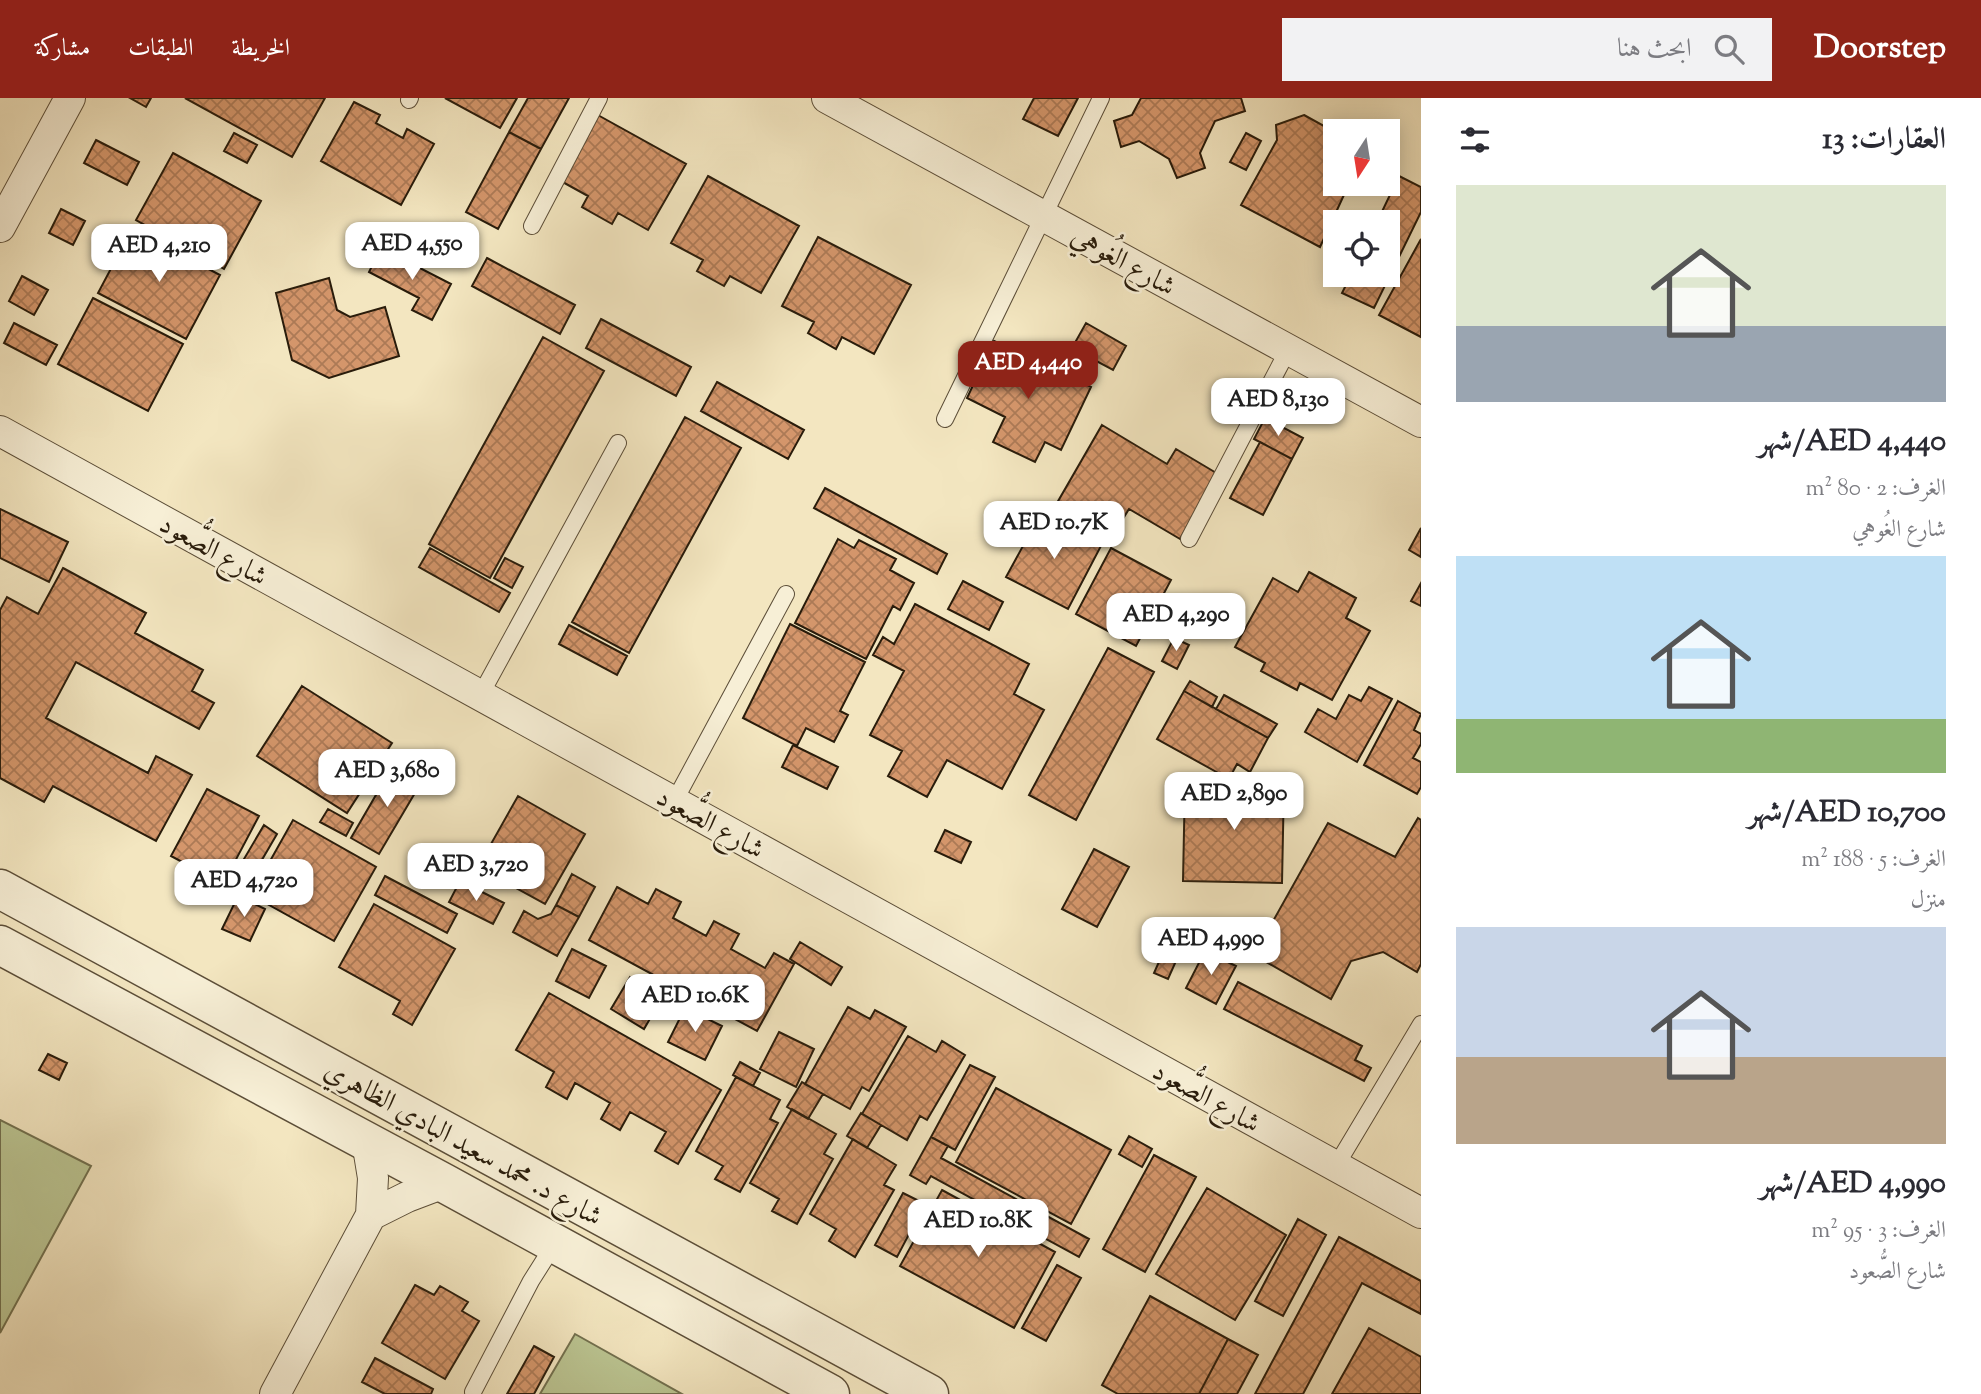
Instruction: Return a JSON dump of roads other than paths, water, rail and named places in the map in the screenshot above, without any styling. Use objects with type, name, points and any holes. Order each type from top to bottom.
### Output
[{"type":"street","points":[[0,226],[70,98]]},
{"type":"street","name":"شارع الغُوهي","points":[[827,98],[1421,422]]},
{"type":"street","name":"شارع الصُّعود","points":[[0,431],[1421,1213]]},
{"type":"street","name":"شارع د. محمد سعيد البادي الظاهري","points":[[0,889],[929,1394]]},
{"type":"street","name":"شارع د. محمد سعيد البادي الظاهري","points":[[0,945],[368,1141],[830,1394]]},
{"type":"street","points":[[275,1394],[371,1215],[373,1178],[368,1141]]},
{"type":"street","points":[[371,1215],[444,1183]]},
{"type":"lane","points":[[532,226],[599,98]]},
{"type":"lane","points":[[945,419],[1101,98]]},
{"type":"lane","points":[[1189,539],[1288,350]]},
{"type":"lane","points":[[480,696],[618,443]]},
{"type":"lane","points":[[674,802],[786,594]]},
{"type":"lane","points":[[1336,1167],[1421,1024]]},
{"type":"lane","points":[[473,1392],[531,1281],[555,1243]]}]
